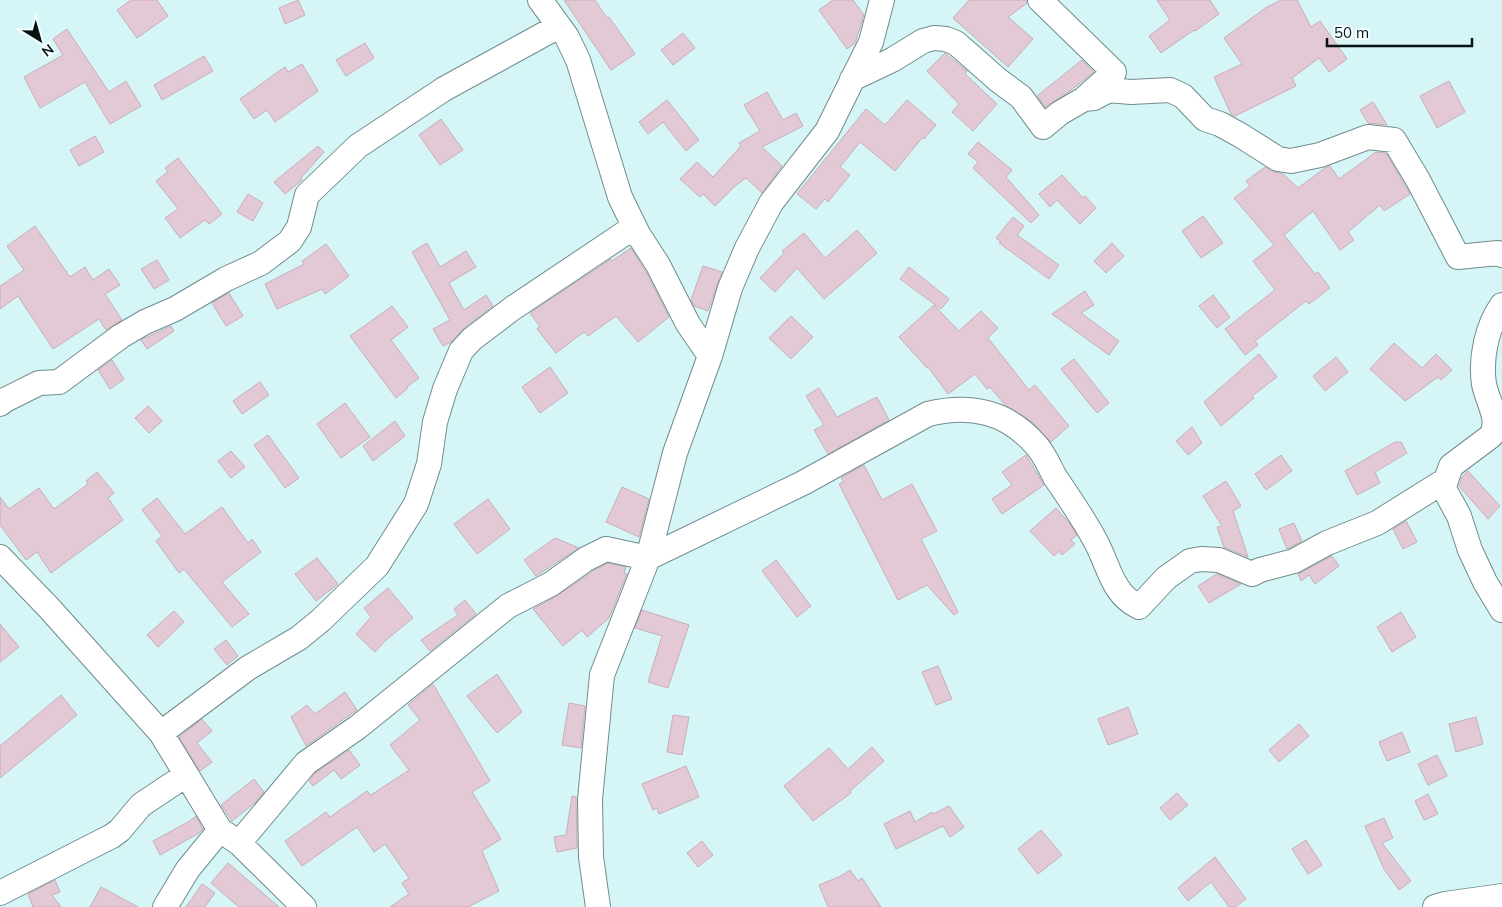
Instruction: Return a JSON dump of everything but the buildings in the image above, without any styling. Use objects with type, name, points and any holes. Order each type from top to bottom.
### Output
[{"type":"street","points":[[540,0],[573,48],[578,60],[620,198],[634,227],[672,290],[688,324],[710,356]]},
{"type":"street","points":[[598,907],[591,857],[590,799],[602,675],[648,558],[675,453],[710,356],[730,288],[747,248],[771,203],[827,131],[870,42],[882,0]]},
{"type":"street","points":[[852,79],[892,60],[923,41],[934,38],[946,39],[956,43],[998,80],[1021,97],[1043,127],[1060,113],[1084,100],[1114,72],[1040,0]]},
{"type":"street","points":[[0,404],[39,383],[59,382],[121,336],[175,308],[226,278],[261,263],[290,241],[299,227],[300,215],[307,194],[358,146],[444,90],[559,26]]},
{"type":"street","points":[[1084,100],[1094,98],[1110,90],[1170,90],[1183,96],[1205,119],[1220,124],[1278,159],[1285,161],[1303,160],[1368,137],[1394,140],[1418,180],[1458,257],[1498,253],[1502,255]]},
{"type":"street","points":[[161,734],[248,668],[298,638],[321,620],[377,566],[416,504],[429,464],[438,414],[445,389],[461,351],[472,339],[513,308],[634,227]]},
{"type":"street","points":[[165,907],[188,869],[230,836],[306,763],[358,727],[508,606],[551,584],[586,559],[606,549],[648,558],[803,483],[928,414],[948,409],[981,411],[1000,416],[1018,428],[1036,445],[1096,542],[1116,589],[1126,599],[1139,607],[1166,578],[1190,561],[1201,559],[1219,560],[1252,574],[1294,561],[1326,543],[1377,523],[1441,483],[1445,483],[1450,466],[1491,436],[1494,432],[1494,423],[1483,368],[1487,340],[1496,314],[1502,305]]},
{"type":"street","points":[[1441,483],[1459,516],[1470,550],[1484,582],[1502,610]]},
{"type":"street","points":[[0,557],[50,609],[161,734],[186,775],[230,836],[304,907]]},
{"type":"street","points":[[0,893],[112,836],[120,830],[141,805],[186,775]]},
{"type":"street","points":[[1435,907],[1502,896]]}]
